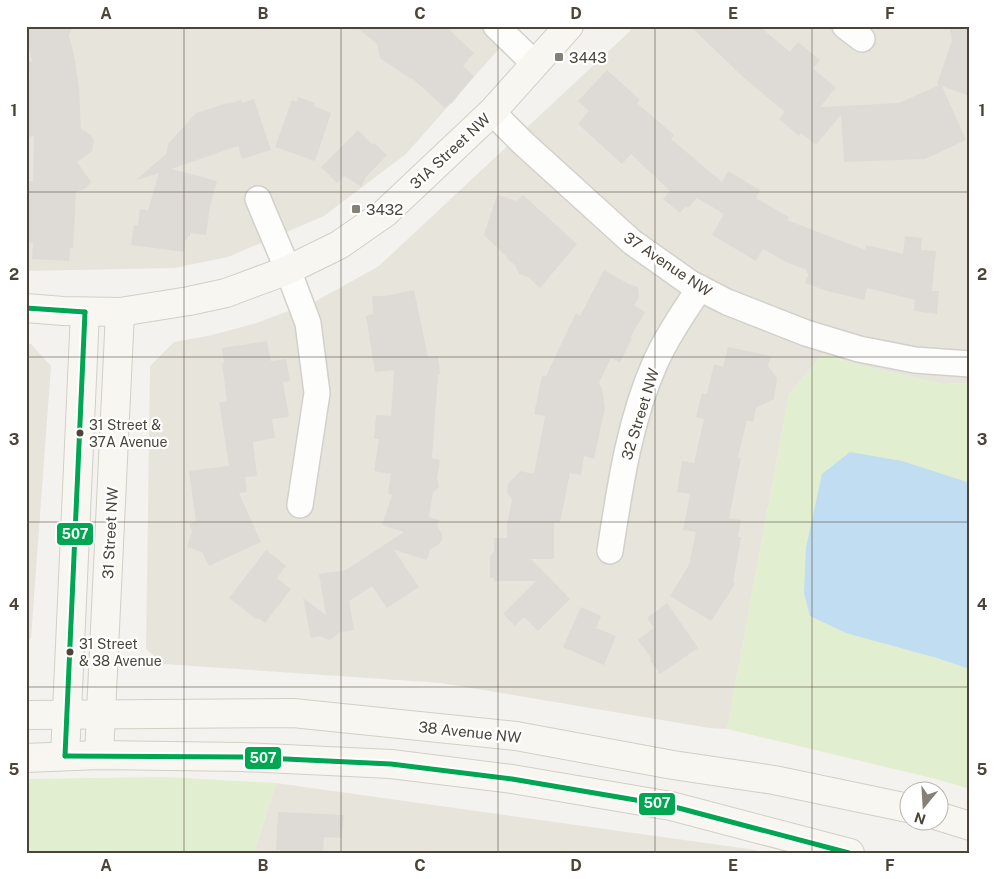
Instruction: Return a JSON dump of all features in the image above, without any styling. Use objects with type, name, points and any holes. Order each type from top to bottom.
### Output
[{"type":"main road","name":"31A Street NW","points":[[26,308],[120,312],[154,308],[226,293],[288,270],[339,245],[385,213],[492,112],[570,26]]},
{"type":"main road","points":[[65,756],[85,312]]},
{"type":"main road","name":"31 Street NW","points":[[99,755],[120,312]]},
{"type":"main road","name":"38 Avenue NW","points":[[26,715],[293,714],[516,736],[673,765],[774,780],[898,806]]},
{"type":"main road","points":[[26,758],[99,755],[242,757],[391,764],[503,778],[672,806],[850,853]]},
{"type":"main road","points":[[948,820],[969,827]]},
{"type":"street","points":[[496,26],[535,64]]},
{"type":"street","name":"37 Avenue NW","points":[[492,112],[523,144],[632,242],[690,283],[727,302],[780,323],[859,349],[916,360],[970,364]]},
{"type":"street","points":[[258,199],[308,323],[317,393],[300,505]]},
{"type":"street","name":"32 Street NW","points":[[610,551],[623,470],[643,394],[660,354],[681,315],[700,288]]},
{"type":"shaded area","points":[[26,26],[519,26],[406,154],[324,216],[228,257],[174,268],[26,271]]},
{"type":"shaded area","points":[[633,26],[970,26],[970,383],[942,384],[855,364],[823,354],[789,394],[727,729],[709,728],[441,683],[163,664],[146,649],[150,366],[174,342],[212,335],[253,324],[316,301],[379,266],[629,32]]},
{"type":"shaded area","points":[[26,344],[31,344],[51,366],[31,638],[26,643]]},
{"type":"shaded area","points":[[276,783],[756,850],[755,853],[254,853]]},
{"type":"green space","points":[[823,354],[855,364],[942,384],[970,383],[970,789],[936,779],[727,729],[789,394]]},
{"type":"green space","points":[[166,777],[276,783],[254,853],[26,853],[26,779]]},
{"type":"water","points":[[850,452],[902,461],[970,483],[970,669],[846,633],[810,616],[804,593],[806,548],[822,474]]},
{"type":"building","points":[[26,26],[72,26],[69,36],[79,88],[81,129],[91,135],[94,141],[92,151],[77,162],[91,182],[86,188],[76,192],[73,248],[70,248],[69,261],[32,259],[33,243],[26,242],[26,181],[33,181],[34,136],[26,137],[26,81],[30,80],[28,62],[32,61],[26,36]]},
{"type":"building","points":[[355,26],[445,26],[474,53],[463,66],[474,76],[451,104],[445,108],[412,78],[380,58],[377,44]]},
{"type":"building","points":[[690,26],[759,26],[790,52],[798,42],[820,60],[813,68],[836,88],[820,107],[899,103],[939,85],[937,84],[952,40],[949,26],[970,26],[970,96],[942,86],[966,140],[925,159],[844,162],[841,115],[816,145],[801,133],[799,136],[779,119],[785,112],[743,77]]},
{"type":"building","points":[[607,70],[640,100],[637,103],[674,135],[671,139],[722,182],[728,171],[760,190],[756,198],[789,217],[787,220],[865,250],[866,245],[903,254],[905,236],[922,238],[921,250],[936,251],[932,291],[939,291],[937,314],[914,311],[915,300],[867,288],[864,300],[827,291],[805,283],[809,273],[806,273],[807,270],[786,262],[763,249],[756,261],[712,235],[724,214],[697,198],[688,208],[686,206],[680,213],[663,199],[670,191],[631,154],[622,164],[578,124],[589,111],[578,101]]},
{"type":"building","points":[[298,97],[315,103],[314,106],[331,113],[315,161],[275,147],[292,100],[297,102]]},
{"type":"building","points":[[254,99],[271,150],[242,159],[238,146],[171,169],[217,181],[210,206],[206,235],[190,233],[190,236],[185,240],[184,252],[131,245],[134,225],[138,225],[140,209],[148,210],[159,173],[136,180],[166,154],[168,144],[196,113],[228,103],[241,100],[242,103]]},
{"type":"building","points":[[358,130],[387,155],[366,177],[361,187],[345,176],[337,183],[321,167]]},
{"type":"building","points":[[497,195],[517,201],[523,195],[577,244],[540,288],[528,277],[519,274],[515,265],[484,235]]},
{"type":"building","points":[[604,270],[638,287],[639,298],[634,305],[645,312],[630,338],[632,338],[620,363],[611,358],[599,383],[602,389],[605,408],[594,459],[584,456],[581,475],[570,473],[560,523],[554,522],[554,559],[531,559],[570,599],[538,631],[524,617],[515,626],[503,614],[536,581],[494,581],[494,578],[490,578],[490,557],[494,552],[494,538],[507,538],[507,525],[512,499],[507,493],[508,484],[520,471],[534,474],[545,416],[534,414],[542,376],[546,376],[576,313],[580,316]]},
{"type":"building","points":[[414,290],[428,357],[438,356],[440,374],[438,375],[432,458],[440,460],[437,478],[439,487],[433,492],[429,517],[439,520],[437,526],[442,534],[442,540],[430,550],[427,560],[394,550],[419,587],[387,608],[372,586],[349,601],[354,630],[340,632],[330,640],[319,636],[311,638],[303,598],[326,615],[319,574],[346,570],[404,532],[382,525],[392,495],[388,494],[391,474],[374,471],[379,439],[374,439],[376,415],[391,416],[394,370],[375,372],[366,316],[373,314],[372,296],[385,296]]},
{"type":"building","points":[[267,341],[271,361],[286,359],[290,381],[283,382],[289,417],[272,419],[275,438],[253,442],[257,476],[245,477],[247,492],[239,493],[261,542],[209,566],[202,552],[187,547],[192,531],[189,524],[196,521],[189,471],[229,466],[219,402],[227,401],[222,348]]},
{"type":"building","points":[[728,347],[771,356],[768,366],[777,378],[774,399],[756,408],[753,422],[747,420],[738,457],[741,458],[729,518],[741,520],[738,537],[741,537],[733,582],[735,584],[711,621],[670,596],[689,565],[696,532],[683,530],[690,494],[677,492],[682,461],[694,463],[704,419],[696,417],[702,393],[707,394],[714,364],[723,367]]},
{"type":"building","points":[[266,550],[286,566],[277,578],[291,589],[265,623],[258,618],[256,619],[229,598]]},
{"type":"building","points":[[667,603],[698,648],[660,674],[638,640],[654,628],[647,618]]},
{"type":"building","points":[[581,607],[601,616],[596,628],[616,636],[604,665],[563,647]]},
{"type":"building","points":[[278,812],[344,815],[342,838],[324,837],[323,853],[280,853],[280,850],[276,850]]},
{"type":"transit line","name":"507","points":[[26,308],[85,312]]},
{"type":"transit line","name":"507","points":[[65,756],[85,312]]},
{"type":"transit line","name":"507","points":[[65,756],[242,757],[391,764],[512,779],[671,806],[849,853]]},
{"type":"place","name":"3443","points":[[559,57]]},
{"type":"place","name":"3432","points":[[356,209]]},
{"type":"place","name":"31 Street & 37A Avenue","points":[[80,433]]},
{"type":"place","name":"31 Street & 38 Avenue","points":[[70,652]]}]
